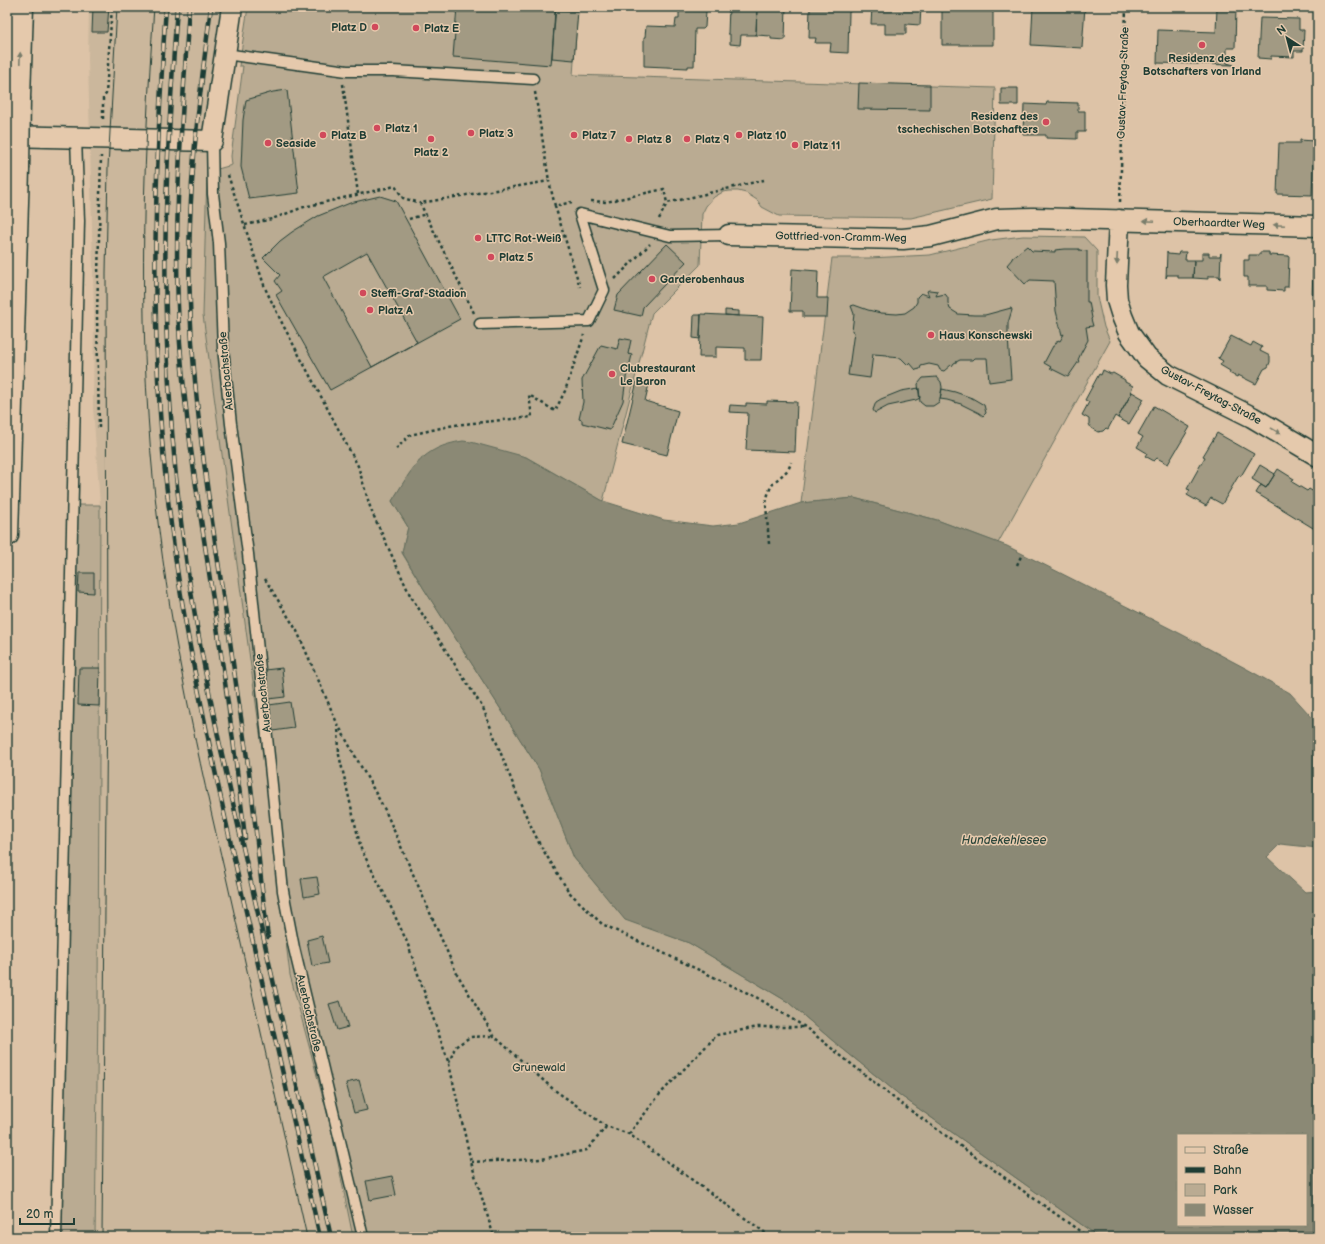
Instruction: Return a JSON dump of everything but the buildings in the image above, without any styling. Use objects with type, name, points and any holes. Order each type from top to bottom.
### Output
[{"type":"highway","points":[[7,535],[22,7]]},
{"type":"street","name":"Auerbachstraße","points":[[212,146],[232,7]]},
{"type":"street","points":[[7,136],[102,139],[212,146]]},
{"type":"street","name":"Oberhaardter Weg","points":[[1119,214],[1318,226]]},
{"type":"street","name":"Gottfried-von-Cramm-Weg","points":[[729,236],[903,239],[931,236],[997,219],[1119,214]]},
{"type":"street","name":"Gustav-Freytag-Straße","points":[[1119,214],[1116,285],[1117,300],[1129,333],[1147,358],[1168,375],[1252,417],[1318,456]]},
{"type":"lane","points":[[225,54],[342,70],[393,71],[533,79]]},
{"type":"lane","points":[[56,1237],[79,221],[76,138]]},
{"type":"lane","name":"Auerbachstraße","points":[[212,146],[214,194],[219,243],[223,348],[231,424],[248,554],[284,891],[294,948],[363,1237]]},
{"type":"lane","points":[[480,324],[589,321],[604,290],[580,214],[670,236],[729,236]]},
{"type":"path","points":[[99,428],[97,316],[103,98],[106,94],[112,7]]},
{"type":"path","name":"Gustav-Freytag-Straße","points":[[1119,214],[1126,7]]},
{"type":"path","points":[[342,70],[358,195]]},
{"type":"path","points":[[533,79],[549,181],[555,206],[580,287]]},
{"type":"path","points":[[212,146],[225,169],[245,224],[265,288],[358,466],[371,510],[410,595],[483,708],[522,807],[540,845],[569,892],[602,924],[756,997],[805,1027],[900,1103],[1088,1237]]},
{"type":"path","points":[[590,201],[606,202],[664,189],[667,203],[764,180]]},
{"type":"path","points":[[245,224],[272,219],[304,207],[395,186],[403,198],[420,203],[549,181]]},
{"type":"path","points":[[555,206],[576,202]]},
{"type":"path","points":[[420,203],[480,324]]},
{"type":"path","points":[[409,219],[426,214]]},
{"type":"path","points":[[604,290],[660,234]]},
{"type":"path","points":[[396,449],[410,435],[439,428],[454,425],[532,417],[529,395],[555,411],[565,391],[589,321]]},
{"type":"path","points":[[769,544],[766,504],[767,499],[773,484],[787,471],[791,462]]},
{"type":"path","points":[[248,554],[297,631],[338,723],[385,810],[456,972],[494,1036],[553,1089],[606,1126],[629,1134],[771,1237]]},
{"type":"path","points":[[1017,565],[1022,554]]},
{"type":"path","points":[[338,723],[339,755],[361,849],[407,942],[449,1064],[471,1162],[494,1237]]},
{"type":"path","points":[[629,1134],[660,1094],[717,1036],[758,1027],[805,1027]]},
{"type":"path","points":[[449,1064],[455,1047],[470,1037],[494,1036]]},
{"type":"path","points":[[471,1162],[542,1158],[587,1150],[606,1126]]},
{"type":"shaded area","points":[[89,7],[225,7],[207,172],[203,315],[261,740],[290,975],[331,1128],[353,1237],[95,1237],[98,1004],[100,505],[93,407],[94,314],[88,59]]},
{"type":"green space","name":"Grunewald","points":[[248,7],[578,7],[573,75],[995,88],[992,199],[911,218],[779,216],[762,207],[757,200],[746,193],[730,191],[723,192],[714,197],[706,206],[702,214],[700,265],[652,313],[603,501],[526,457],[422,457],[392,501],[408,527],[402,553],[539,769],[574,858],[625,919],[689,943],[788,1002],[833,1041],[901,1096],[1099,1237],[353,1237],[331,1128],[290,975],[261,740],[203,315],[207,172],[232,165],[231,156],[243,66],[239,66]]},
{"type":"green space","points":[[1023,236],[1084,237],[1097,251],[1097,297],[1104,327],[1110,341],[998,543],[937,520],[854,498],[801,503],[832,258],[930,255],[991,240]]},
{"type":"green space","points":[[74,505],[100,505],[98,1004],[95,1237],[58,1237]]},
{"type":"water","name":"Hundekehlesee","points":[[463,441],[526,457],[603,501],[664,520],[713,526],[739,523],[801,503],[854,498],[937,520],[1007,546],[1181,634],[1290,693],[1318,724],[1318,848],[1280,844],[1267,857],[1305,892],[1318,891],[1318,1237],[1099,1237],[901,1096],[833,1041],[788,1002],[689,943],[625,920],[574,858],[539,769],[402,552],[408,527],[392,501],[419,461],[437,448]]},
{"type":"tram line","points":[[102,1237],[107,688],[106,273],[108,167],[117,7]]},
{"type":"tram line","points":[[154,7],[144,197],[144,324],[146,387],[157,514],[170,605],[186,696],[307,1237]]},
{"type":"railway","points":[[166,7],[157,185],[156,304],[157,363],[161,423],[172,534],[185,619],[210,748],[320,1237]]},
{"type":"railway","points":[[177,7],[171,91],[165,260],[168,372],[183,539],[190,588],[219,741],[331,1237]]},
{"type":"railway","points":[[189,7],[177,217],[180,343],[191,451],[228,698],[245,838]]},
{"type":"railway","points":[[211,7],[191,191],[189,265],[192,345],[200,432],[249,770],[268,937]]},
{"type":"place","name":"Platz D","points":[[375,27]]},
{"type":"place","name":"Platz E","points":[[416,28]]},
{"type":"place","name":"Residenz des Botschafters von Irland","points":[[1202,45]]},
{"type":"place","name":"Residenz des tschechischen Botschafters","points":[[1046,122]]},
{"type":"place","name":"Platz 1","points":[[377,128]]},
{"type":"place","name":"Platz 3","points":[[471,133]]},
{"type":"place","name":"Platz B","points":[[323,135]]},
{"type":"place","name":"Platz 7","points":[[574,135]]},
{"type":"place","name":"Platz 10","points":[[739,135]]},
{"type":"place","name":"Platz 2","points":[[431,139]]},
{"type":"place","name":"Platz 8","points":[[629,139]]},
{"type":"place","name":"Platz 9","points":[[687,139]]},
{"type":"place","name":"Seaside","points":[[268,143]]},
{"type":"place","name":"Platz 11","points":[[795,145]]},
{"type":"place","name":"LTTC Rot-Weiß","points":[[478,238]]},
{"type":"place","name":"Platz 5","points":[[491,257]]},
{"type":"place","name":"Garderobenhaus","points":[[652,279]]},
{"type":"place","name":"Steffi-Graf-Stadion","points":[[363,293]]},
{"type":"place","name":"Platz A","points":[[370,310]]},
{"type":"place","name":"Haus Konschewski","points":[[931,335]]},
{"type":"place","name":"Clubrestaurant Le Baron","points":[[612,374]]}]
